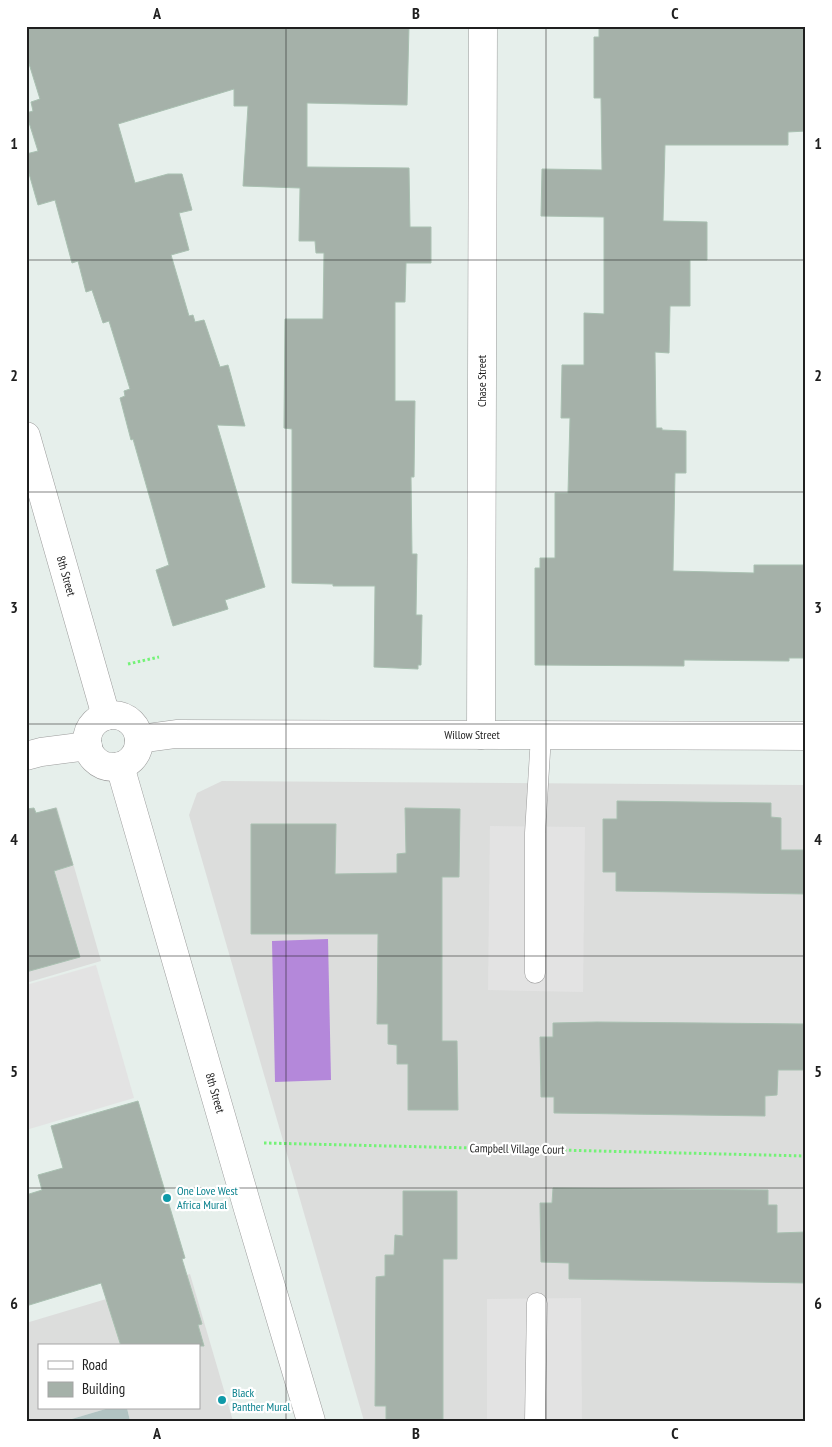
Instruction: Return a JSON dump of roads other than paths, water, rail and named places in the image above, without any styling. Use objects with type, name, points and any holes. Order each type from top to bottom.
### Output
[{"type":"street","name":"Chase Street","points":[[481,735],[482,26]]},
{"type":"street","name":"8th Street","points":[[26,436],[106,716]]},
{"type":"street","points":[[117,715],[128,719],[136,728],[139,739],[135,756],[128,763],[120,766],[99,763],[92,755],[88,746],[88,736],[91,728],[97,720],[106,716],[117,715]]},
{"type":"street","name":"Willow Street","points":[[139,739],[176,734],[806,736]]},
{"type":"street","points":[[26,756],[41,752],[88,746]]},
{"type":"street","name":"8th Street","points":[[120,766],[311,1421]]},
{"type":"lane","points":[[535,973],[535,833],[542,736]]},
{"type":"lane","points":[[535,1421],[537,1302]]},
{"type":"place","name":"One Love West Africa Mural","points":[[167,1198]]},
{"type":"place","name":"Black Panther Mural","points":[[222,1400]]}]
